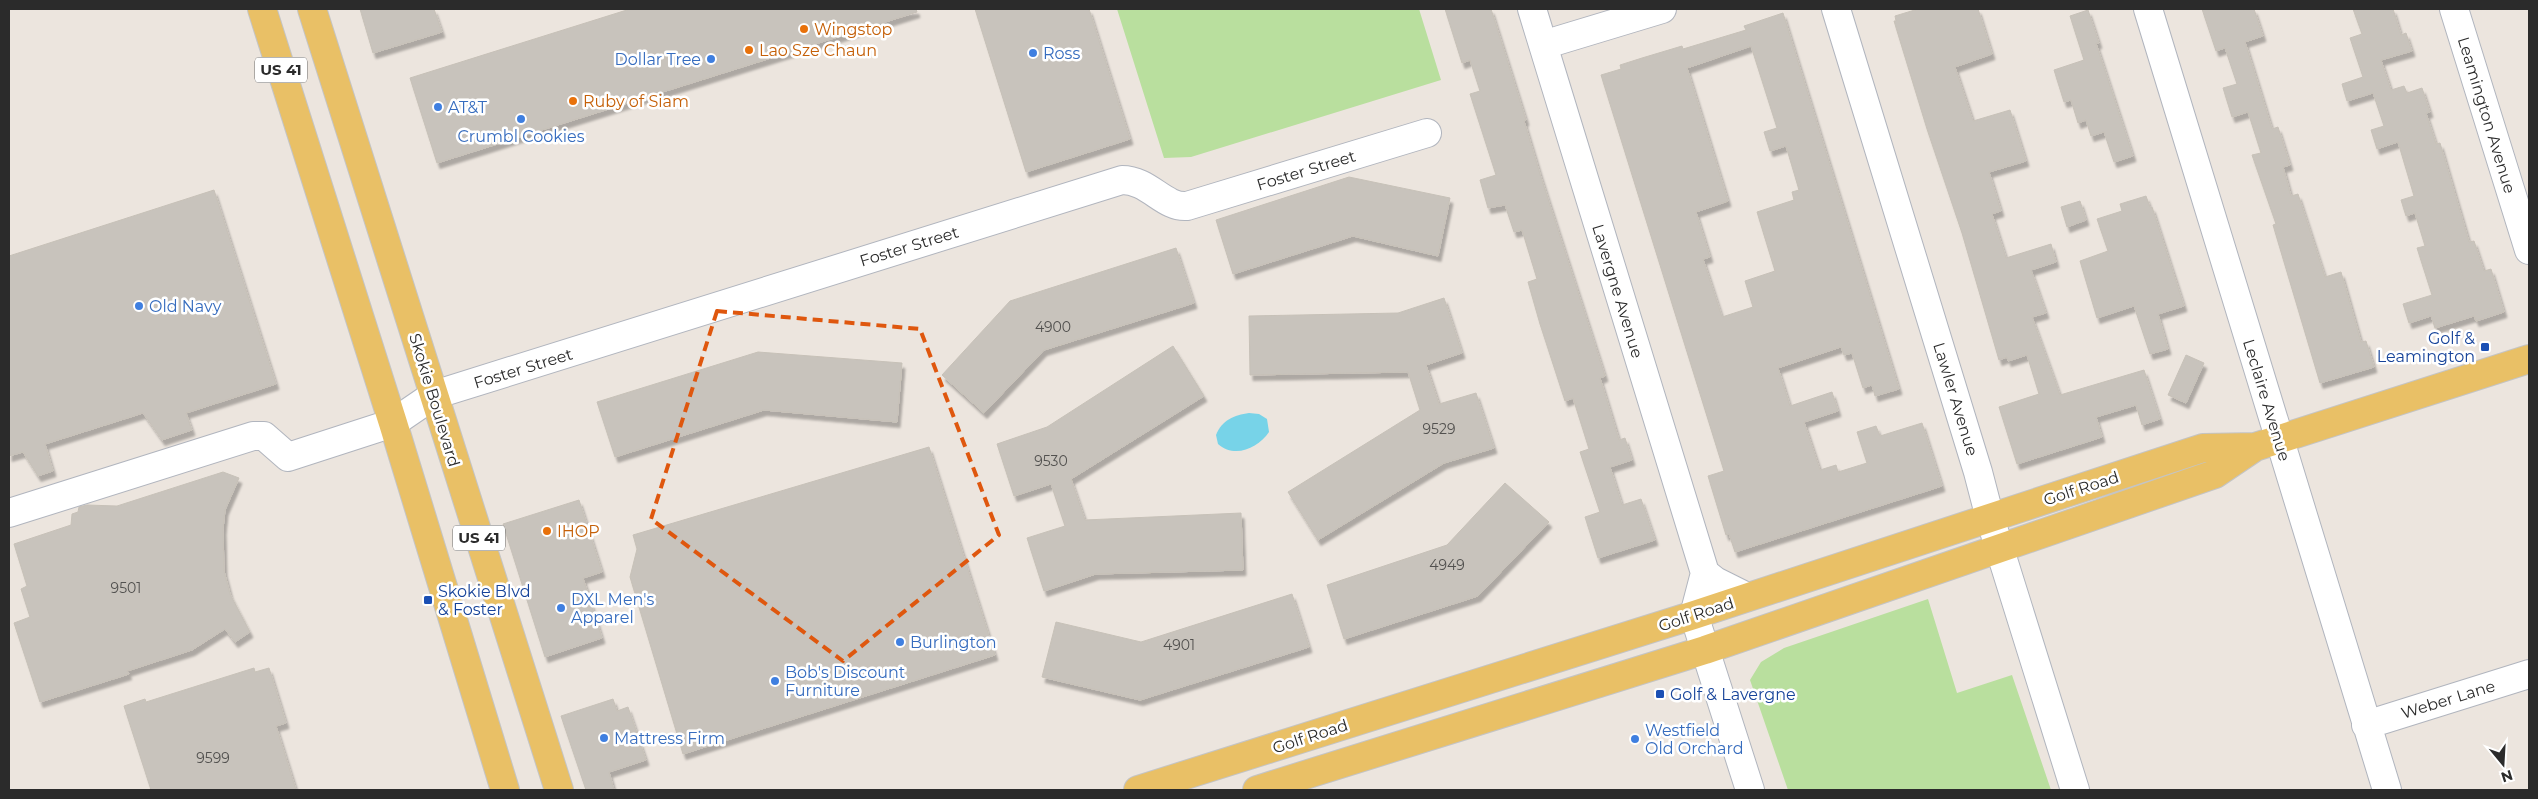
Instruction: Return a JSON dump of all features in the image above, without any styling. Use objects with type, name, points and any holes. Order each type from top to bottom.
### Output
[{"type":"main road","name":"US 41","points":[[262,9],[393,423],[505,790]]},
{"type":"main road","name":"Skokie Boulevard","points":[[312,9],[560,790]]},
{"type":"main road","name":"Golf Road","points":[[1257,790],[1706,650],[2215,474],[2267,443],[2529,359]]},
{"type":"main road","name":"Golf Road","points":[[1138,790],[1694,615],[2203,448],[2267,443]]},
{"type":"street","name":"Lavergne Avenue","points":[[1532,9],[1706,573]]},
{"type":"street","points":[[1543,45],[1662,9]]},
{"type":"street","name":"Lawler Avenue","points":[[1836,9],[1978,472],[1999,548],[2075,790]]},
{"type":"street","name":"Leclaire Avenue","points":[[2148,9],[2267,443],[2366,725],[2386,790]]},
{"type":"street","name":"Leamington Avenue","points":[[2454,9],[2529,250]]},
{"type":"street","name":"Foster Street","points":[[9,513],[253,436],[264,436],[288,457],[393,423],[434,395],[1122,180],[1142,184],[1176,207],[1187,206],[1427,133]]},
{"type":"street","points":[[1747,597],[1715,581],[1706,573],[1694,615],[1750,790]]},
{"type":"street","name":"Weber Lane","points":[[2366,725],[2529,674]]},
{"type":"highlighted area","points":[[717,311],[920,329],[999,535],[843,661],[651,519]]},
{"type":"green space","points":[[1117,9],[1419,9],[1441,80],[1191,157],[1164,158]]},
{"type":"green space","points":[[1928,599],[1957,693],[2012,675],[2051,790],[1788,790],[1750,680],[1761,662],[1784,648]]},
{"type":"water","points":[[1259,414],[1267,419],[1269,432],[1259,443],[1246,450],[1239,451],[1232,451],[1218,444],[1216,435],[1225,422],[1238,415]]},
{"type":"building","points":[[360,9],[434,9],[442,32],[373,53]]},
{"type":"building","points":[[630,9],[916,9],[917,12],[437,163],[410,78]]},
{"type":"building","points":[[975,9],[1089,9],[1130,139],[1026,172]]},
{"type":"building","points":[[1445,9],[1491,9],[1526,120],[1524,121],[1540,174],[1605,376],[1600,378],[1619,440],[1625,438],[1632,460],[1610,467],[1622,505],[1641,499],[1655,540],[1598,558],[1585,517],[1600,512],[1580,452],[1589,449],[1573,398],[1565,401],[1540,324],[1528,282],[1537,279],[1522,230],[1514,232],[1505,205],[1488,208],[1480,180],[1496,175],[1470,94],[1480,91],[1470,60],[1462,63]]},
{"type":"building","points":[[1918,9],[1978,9],[1992,54],[1955,67],[1973,121],[2010,110],[2026,161],[1989,172],[2001,211],[1992,214],[2006,258],[2051,244],[2056,262],[2031,270],[2046,313],[2032,317],[2060,395],[2144,370],[2160,419],[2142,425],[2136,405],[2096,417],[2102,437],[2017,464],[1999,407],[2039,394],[2027,355],[2008,361],[2007,357],[1999,360],[1962,233],[1927,129],[1894,21],[1896,21],[1895,16]]},
{"type":"building","points":[[2202,9],[2254,9],[2263,36],[2245,42],[2272,129],[2278,127],[2290,165],[2283,167],[2291,196],[2298,194],[2325,277],[2341,272],[2361,342],[2366,341],[2374,367],[2320,383],[2273,225],[2276,224],[2252,155],[2261,153],[2248,112],[2232,117],[2223,88],[2237,84],[2225,48],[2216,51]]},
{"type":"building","points":[[2353,9],[2393,9],[2401,35],[2406,33],[2412,51],[2381,60],[2391,90],[2404,86],[2407,93],[2422,88],[2430,112],[2426,113],[2436,144],[2440,143],[2469,242],[2474,241],[2484,271],[2491,269],[2504,312],[2476,321],[2474,316],[2435,328],[2431,316],[2409,323],[2403,304],[2432,295],[2417,248],[2425,246],[2415,213],[2406,216],[2401,200],[2414,196],[2398,142],[2377,149],[2371,130],[2384,126],[2373,93],[2347,101],[2342,84],[2363,77],[2350,38],[2362,34]]},
{"type":"building","points":[[2088,10],[2099,43],[2096,43],[2133,156],[2114,162],[2104,132],[2091,136],[2086,120],[2078,123],[2071,100],[2064,102],[2054,70],[2084,60],[2070,16]]},
{"type":"building","points":[[1783,13],[1899,389],[1875,396],[1872,385],[1863,388],[1852,353],[1844,355],[1841,347],[1778,368],[1790,406],[1832,392],[1838,411],[1804,422],[1820,470],[1836,465],[1838,472],[1867,463],[1857,432],[1876,426],[1880,436],[1922,423],[1942,486],[1735,552],[1729,534],[1726,535],[1708,476],[1724,471],[1601,75],[1621,69],[1620,65],[1642,58],[1682,46],[1683,49],[1746,30],[1744,26]],"holes":[[[1751,46],[1777,128],[1764,132],[1770,151],[1786,146],[1799,190],[1792,192],[1794,200],[1757,212],[1775,271],[1745,281],[1753,307],[1722,317],[1703,259],[1710,257],[1696,212],[1728,201],[1687,68]]]},
{"type":"building","points":[[1349,177],[1450,198],[1438,256],[1353,236],[1233,274],[1216,220]]},
{"type":"building","points":[[214,190],[276,384],[186,413],[192,430],[162,440],[143,413],[45,444],[53,471],[38,476],[23,452],[9,456],[9,256]]},
{"type":"building","points":[[2146,196],[2150,207],[2152,207],[2184,306],[2158,314],[2168,349],[2150,354],[2134,306],[2097,318],[2080,261],[2108,251],[2097,219],[2122,211],[2120,204]]},
{"type":"building","points":[[2080,201],[2086,220],[2067,227],[2061,207]]},
{"type":"building","points":[[1176,248],[1194,303],[1044,350],[984,413],[942,375],[1010,301]]},
{"type":"building","points":[[1444,298],[1462,353],[1426,365],[1439,404],[1476,393],[1494,448],[1444,463],[1318,540],[1288,492],[1420,410],[1408,372],[1250,375],[1249,316],[1398,313]]},
{"type":"building","points":[[1173,346],[1204,396],[1071,479],[1085,520],[1241,513],[1243,570],[1096,574],[1044,591],[1027,538],[1065,526],[1051,484],[1014,496],[997,444],[1047,427]]},
{"type":"building","points":[[758,352],[902,363],[897,422],[764,410],[615,457],[597,402]]},
{"type":"building","points":[[2186,355],[2204,363],[2186,403],[2168,395]]},
{"type":"building","points":[[929,447],[995,655],[683,754],[630,577],[637,549],[633,535]]},
{"type":"building","points":[[223,472],[239,478],[225,510],[223,529],[224,571],[230,594],[250,632],[235,642],[225,629],[192,650],[127,671],[129,674],[40,702],[14,623],[30,617],[21,589],[27,586],[14,544],[71,525],[72,514],[78,512],[79,507],[87,505],[117,506]]},
{"type":"building","points":[[1505,483],[1549,522],[1478,596],[1344,639],[1327,585],[1447,545]]},
{"type":"building","name":"DXL Men's Apparel","points":[[579,500],[602,572],[583,578],[602,638],[545,657],[503,524]]},
{"type":"building","points":[[1292,594],[1309,647],[1140,700],[1042,677],[1056,622],[1141,642]]},
{"type":"building","points":[[254,668],[255,672],[269,668],[286,723],[276,726],[296,790],[151,790],[124,706],[145,699],[146,702]]},
{"type":"building","name":"Mattress Firm","points":[[613,699],[617,711],[628,707],[646,760],[609,772],[614,790],[586,790],[561,716]]},
{"type":"place","name":"Wingstop","points":[[804,29]]},
{"type":"place","name":"Lao Sze Chaun","points":[[749,50]]},
{"type":"place","name":"Ross","points":[[1033,53]]},
{"type":"place","name":"Dollar Tree","points":[[711,59]]},
{"type":"place","name":"Ruby of Siam","points":[[573,101]]},
{"type":"place","name":"AT&T","points":[[438,107]]},
{"type":"place","name":"Crumbl Cookies","points":[[521,119]]},
{"type":"place","name":"Old Navy","points":[[139,306]]},
{"type":"place","name":"Golf & Leamington","points":[[2485,347]]},
{"type":"place","name":"IHOP","points":[[547,531]]},
{"type":"place","name":"Skokie Blvd & Foster","points":[[428,600]]},
{"type":"place","name":"DXL Men's Apparel","points":[[561,608]]},
{"type":"place","name":"Burlington","points":[[900,642]]},
{"type":"place","name":"Bob's Discount Furniture","points":[[775,681]]},
{"type":"place","name":"Golf & Lavergne","points":[[1660,694]]},
{"type":"place","name":"Mattress Firm","points":[[604,738]]},
{"type":"place","name":"Westfield Old Orchard","points":[[1635,739]]}]
